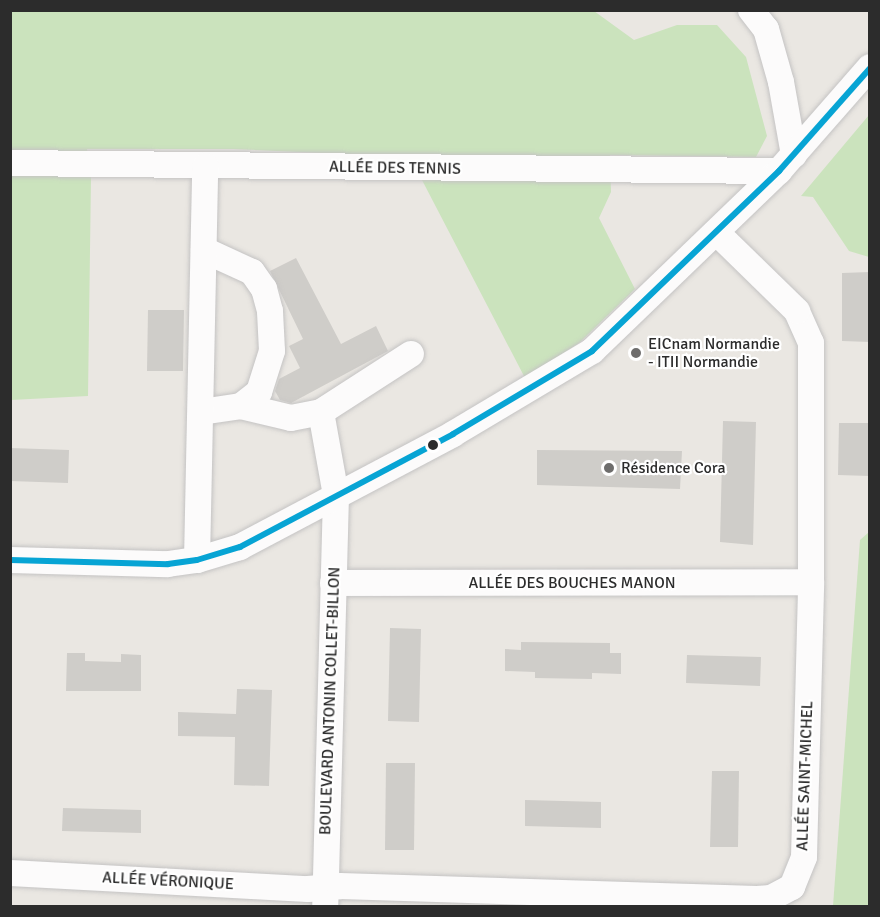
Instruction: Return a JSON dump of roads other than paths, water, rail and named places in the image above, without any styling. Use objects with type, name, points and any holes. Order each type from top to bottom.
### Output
[{"type":"street","points":[[752,10],[766,29],[781,82],[787,163]]},
{"type":"street","points":[[10,560],[168,564],[197,560],[240,547],[453,434],[592,351],[787,163],[870,67]]},
{"type":"street","name":"ALLÉE DES TENNIS","points":[[10,163],[206,166],[787,163]]},
{"type":"street","points":[[197,560],[206,166]]},
{"type":"street","name":"ALLÉE SAINT-MICHEL","points":[[325,897],[649,901],[771,898],[792,887],[804,857],[811,582],[811,344],[797,311],[716,232]]},
{"type":"street","points":[[204,250],[252,272],[264,289],[270,310],[272,351],[266,372],[259,392],[241,406]]},
{"type":"street","points":[[201,412],[241,406],[291,418],[321,412],[411,354]]},
{"type":"street","name":"BOULEVARD ANTONIN COLLET-BILLON","points":[[321,412],[336,495],[325,897]]},
{"type":"street","name":"ALLÉE DES BOUCHES MANON","points":[[333,583],[811,582]]},
{"type":"street","name":"ALLÉE VÉRONIQUE","points":[[10,873],[308,889],[325,897]]},
{"type":"place","name":"EICnam Normandie - ITII Normandie","points":[[636,353]]},
{"type":"place","name":"Résidence Cora","points":[[609,468]]}]
